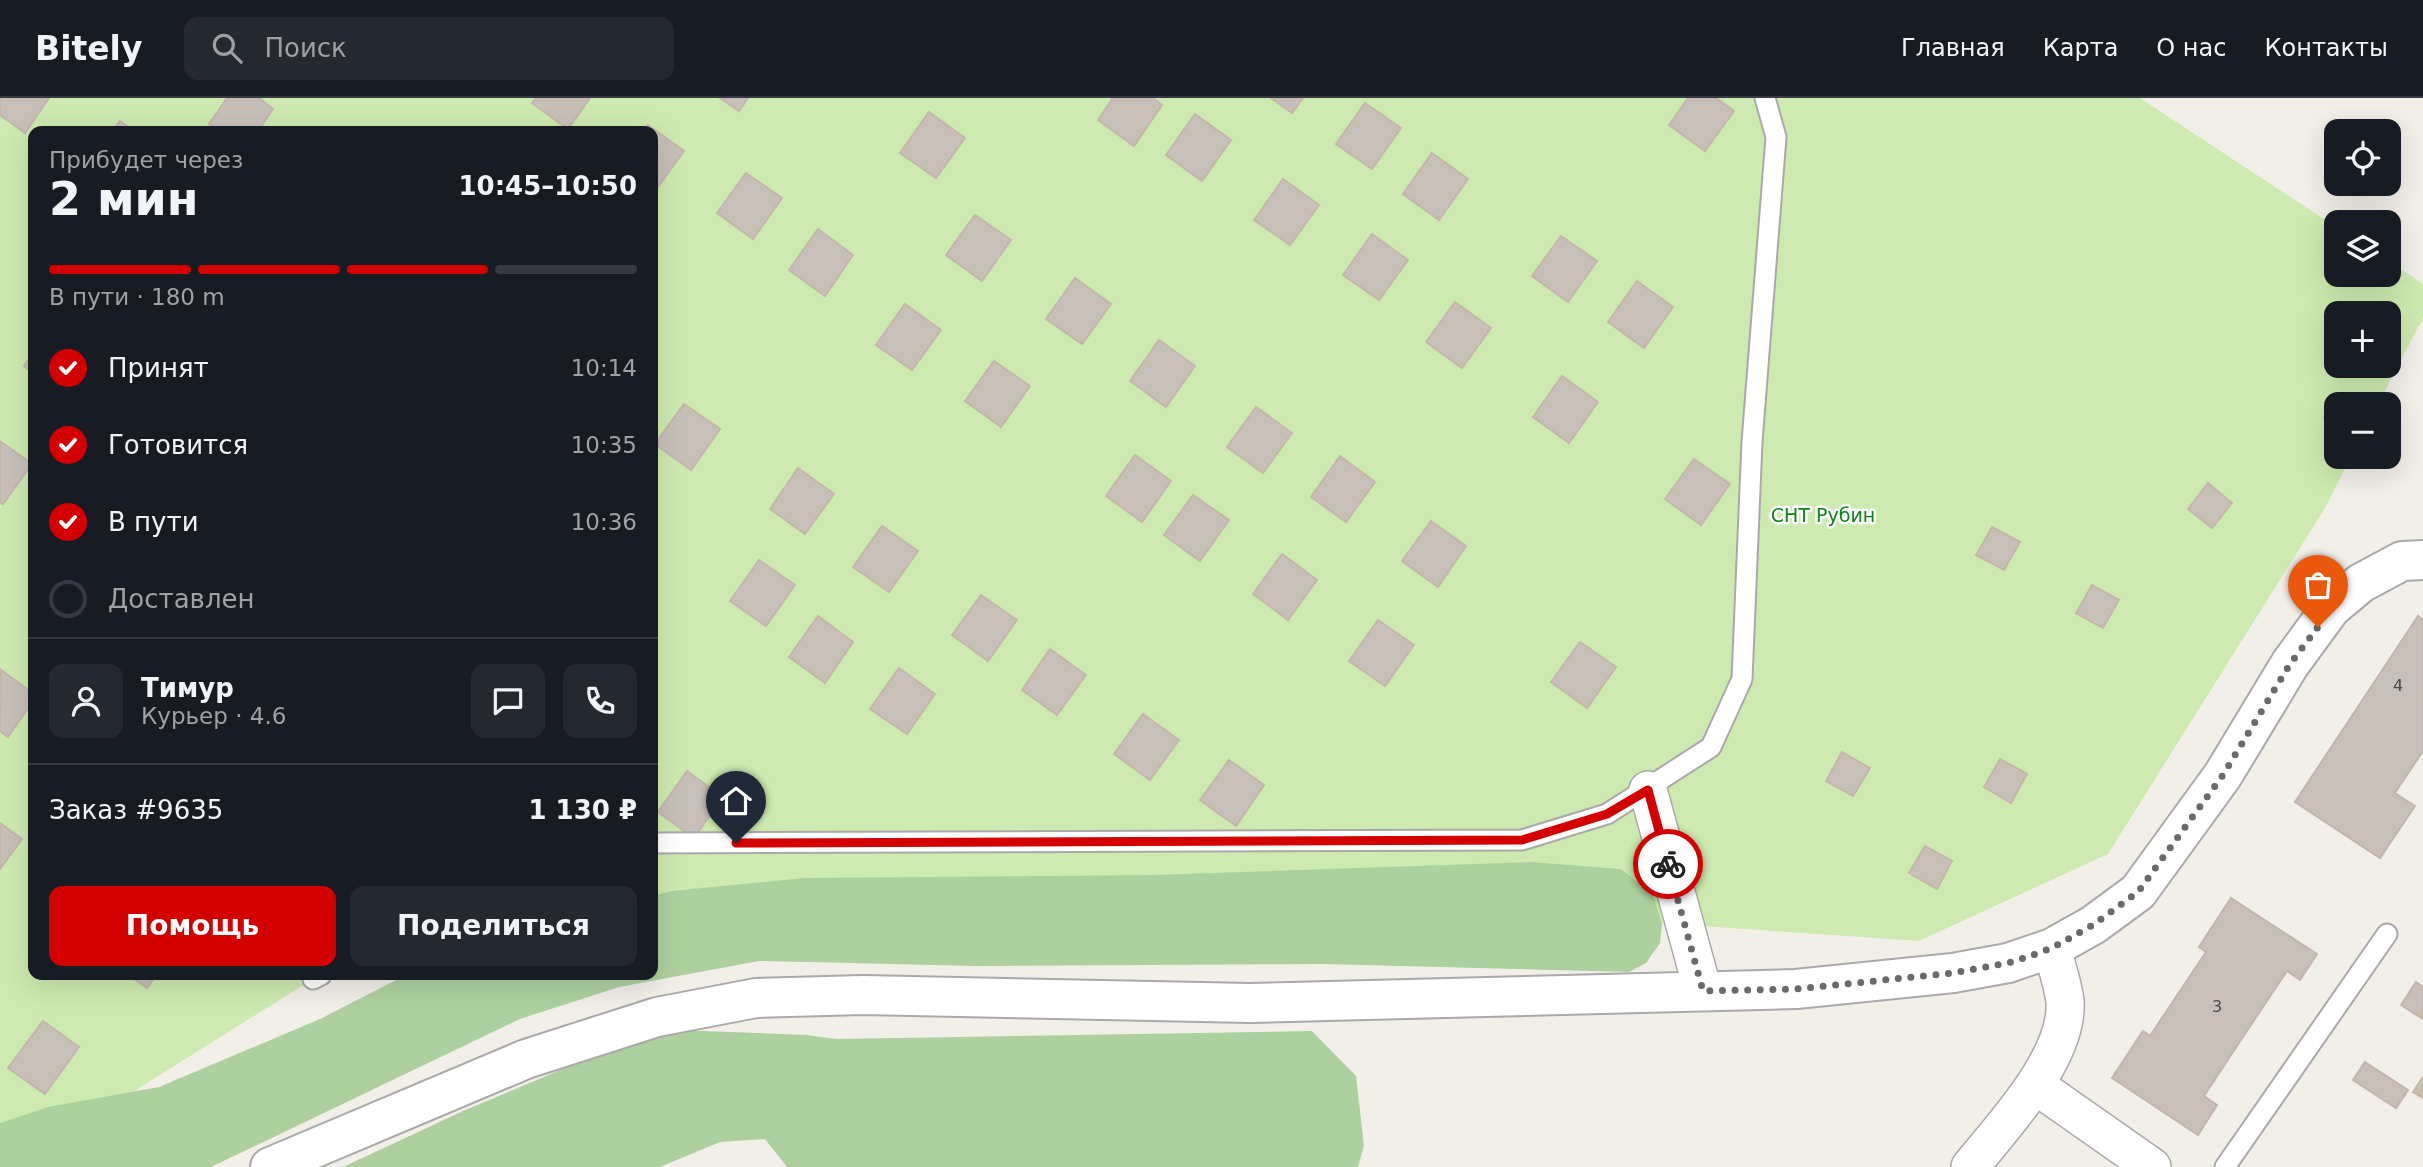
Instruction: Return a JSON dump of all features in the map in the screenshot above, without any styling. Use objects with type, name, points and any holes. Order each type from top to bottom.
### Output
[{"type":"street","points":[[270,1167],[526,1059],[657,1017],[756,998],[863,995],[1250,1003],[1796,989],[1953,973],[2008,963],[2052,948],[2093,925],[2138,892],[2223,775],[2290,664],[2331,608],[2361,583],[2402,561],[2423,560]]},
{"type":"street","points":[[1648,790],[1703,991]]},
{"type":"street","points":[[1970,1167],[2035,1085],[2058,1044],[2065,1002],[2052,948]]},
{"type":"street","points":[[2035,1085],[2152,1167]]},
{"type":"lane","points":[[658,844],[1522,840],[1607,814],[1648,790],[1711,747],[1742,679],[1752,442],[1776,136],[1765,98]]},
{"type":"lane","points":[[2225,1167],[2387,934]]},
{"type":"green space","name":"СНТ Рубин","points":[[0,98],[2140,98],[2324,219],[2324,287],[2401,287],[2401,269],[2423,284],[2423,318],[2401,360],[2401,301],[2324,301],[2324,378],[2392,378],[2384,392],[2324,392],[2324,469],[2345,469],[2325,508],[2108,854],[1919,941],[1601,919],[658,917],[658,126],[28,126],[28,980],[311,980],[13,1167],[0,1167]]},
{"type":"green space","points":[[1530,862],[1621,869],[1653,895],[1662,923],[1660,943],[1646,963],[1629,972],[1324,964],[978,966],[759,961],[658,980],[658,895],[671,891],[805,878],[1154,875]]},
{"type":"green space","points":[[396,980],[657,980],[619,987],[520,1019],[211,1167],[0,1167],[0,1123],[48,1107],[159,1087],[320,1019]]},
{"type":"green space","points":[[675,1030],[807,1035],[836,1039],[1312,1031],[1356,1076],[1364,1146],[1358,1167],[787,1167],[765,1139],[720,1142],[660,1167],[343,1167],[463,1111],[603,1052]]},
{"type":"building","points":[[0,98],[49,98],[25,133],[0,115]]},
{"type":"building","points":[[227,98],[259,98],[273,109],[261,126],[209,124]]},
{"type":"building","points":[[536,98],[590,98],[570,126],[564,126],[532,103]]},
{"type":"building","points":[[720,98],[748,98],[739,111]]},
{"type":"building","points":[[1113,98],[1153,98],[1162,105],[1134,146],[1098,120]]},
{"type":"building","points":[[1271,98],[1303,98],[1292,113]]},
{"type":"building","points":[[1688,98],[1716,98],[1734,111],[1705,151],[1669,125]]},
{"type":"building","points":[[1365,103],[1401,128],[1372,169],[1336,144]]},
{"type":"building","points":[[929,112],[965,138],[936,178],[900,153]]},
{"type":"building","points":[[1195,114],[1231,140],[1202,181],[1166,155]]},
{"type":"building","points":[[658,132],[684,151],[658,187]]},
{"type":"building","points":[[1432,153],[1468,179],[1439,220],[1403,194]]},
{"type":"building","points":[[746,173],[782,198],[753,239],[717,213]]},
{"type":"building","points":[[1283,179],[1319,205],[1290,245],[1254,220]]},
{"type":"building","points":[[975,215],[1011,240],[982,281],[946,255]]},
{"type":"building","points":[[818,229],[853,255],[825,296],[789,270]]},
{"type":"building","points":[[1372,234],[1408,260],[1379,300],[1343,275]]},
{"type":"building","points":[[1561,236],[1597,261],[1568,302],[1532,276]]},
{"type":"building","points":[[1075,278],[1111,304],[1082,344],[1046,319]]},
{"type":"building","points":[[1637,281],[1673,307],[1644,348],[1608,322]]},
{"type":"building","points":[[1455,302],[1491,328],[1462,368],[1426,342]]},
{"type":"building","points":[[905,304],[941,330],[912,370],[876,345]]},
{"type":"building","points":[[1159,340],[1195,366],[1166,407],[1130,381]]},
{"type":"building","points":[[994,361],[1030,386],[1001,427],[965,401]]},
{"type":"building","points":[[1562,376],[1598,402],[1569,443],[1533,417]]},
{"type":"building","points":[[684,404],[720,429],[691,470],[658,446],[658,440]]},
{"type":"building","points":[[1256,407],[1292,433],[1263,473],[1227,447]]},
{"type":"building","points":[[0,441],[28,461],[28,470],[3,504],[0,503]]},
{"type":"building","points":[[1135,455],[1171,481],[1142,522],[1106,496]]},
{"type":"building","points":[[1340,456],[1375,482],[1346,522],[1311,497]]},
{"type":"building","points":[[1694,459],[1730,484],[1701,525],[1665,499]]},
{"type":"building","points":[[798,468],[834,494],[805,534],[770,509]]},
{"type":"building","points":[[2208,483],[2232,503],[2212,528],[2188,509]]},
{"type":"building","points":[[1193,495],[1229,520],[1200,561],[1164,535]]},
{"type":"building","points":[[1431,521],[1466,546],[1438,587],[1402,561]]},
{"type":"building","points":[[882,526],[918,551],[889,592],[853,567]]},
{"type":"building","points":[[1992,527],[2020,542],[2004,570],[1976,555]]},
{"type":"building","points":[[1282,554],[1317,580],[1288,620],[1253,594]]},
{"type":"building","points":[[759,560],[795,585],[766,626],[730,601]]},
{"type":"building","points":[[2092,585],[2119,600],[2103,628],[2076,613]]},
{"type":"building","points":[[981,595],[1017,620],[988,661],[952,635]]},
{"type":"building","points":[[818,616],[853,642],[825,683],[789,657]]},
{"type":"building","points":[[2418,616],[2423,620],[2423,751],[2395,793],[2415,806],[2380,858],[2295,802]]},
{"type":"building","points":[[1378,620],[1414,645],[1385,686],[1349,661]]},
{"type":"building","points":[[1580,642],[1616,667],[1587,708],[1551,682]]},
{"type":"building","points":[[1050,649],[1086,675],[1057,715],[1022,690]]},
{"type":"building","points":[[899,668],[935,694],[907,734],[870,709]]},
{"type":"building","points":[[1,670],[28,689],[28,708],[8,737],[0,731]]},
{"type":"building","points":[[1143,714],[1179,740],[1150,780],[1114,754]]},
{"type":"building","points":[[1842,752],[1870,768],[1853,796],[1826,781]]},
{"type":"building","points":[[2000,759],[2027,774],[2011,803],[1984,787]]},
{"type":"building","points":[[1229,760],[1264,785],[1236,826],[1200,800]]},
{"type":"building","points":[[687,771],[723,797],[694,838],[658,812]]},
{"type":"building","points":[[0,823],[22,839],[0,869]]},
{"type":"building","points":[[1925,846],[1952,861],[1937,889],[1909,873]]},
{"type":"building","points":[[2231,898],[2317,954],[2300,980],[2287,971],[2204,1096],[2217,1105],[2198,1135],[2112,1078],[2143,1031],[2150,1036],[2206,952],[2199,947]]},
{"type":"building","points":[[136,980],[153,980],[147,988]]},
{"type":"building","points":[[2416,982],[2423,987],[2423,1019],[2401,1005]]},
{"type":"building","points":[[43,1021],[79,1047],[45,1094],[8,1068]]},
{"type":"building","points":[[2365,1062],[2408,1090],[2396,1108],[2353,1080]]},
{"type":"building","points":[[2423,1077],[2423,1098],[2413,1092]]},
{"type":"way so far","points":[[1668,864],[1703,991],[1796,989],[1953,973],[2008,963],[2052,948],[2093,925],[2138,892],[2223,775],[2290,664],[2318,627]]},
{"type":"route","points":[[736,843],[1522,840],[1607,814],[1648,790],[1668,864]]}]
